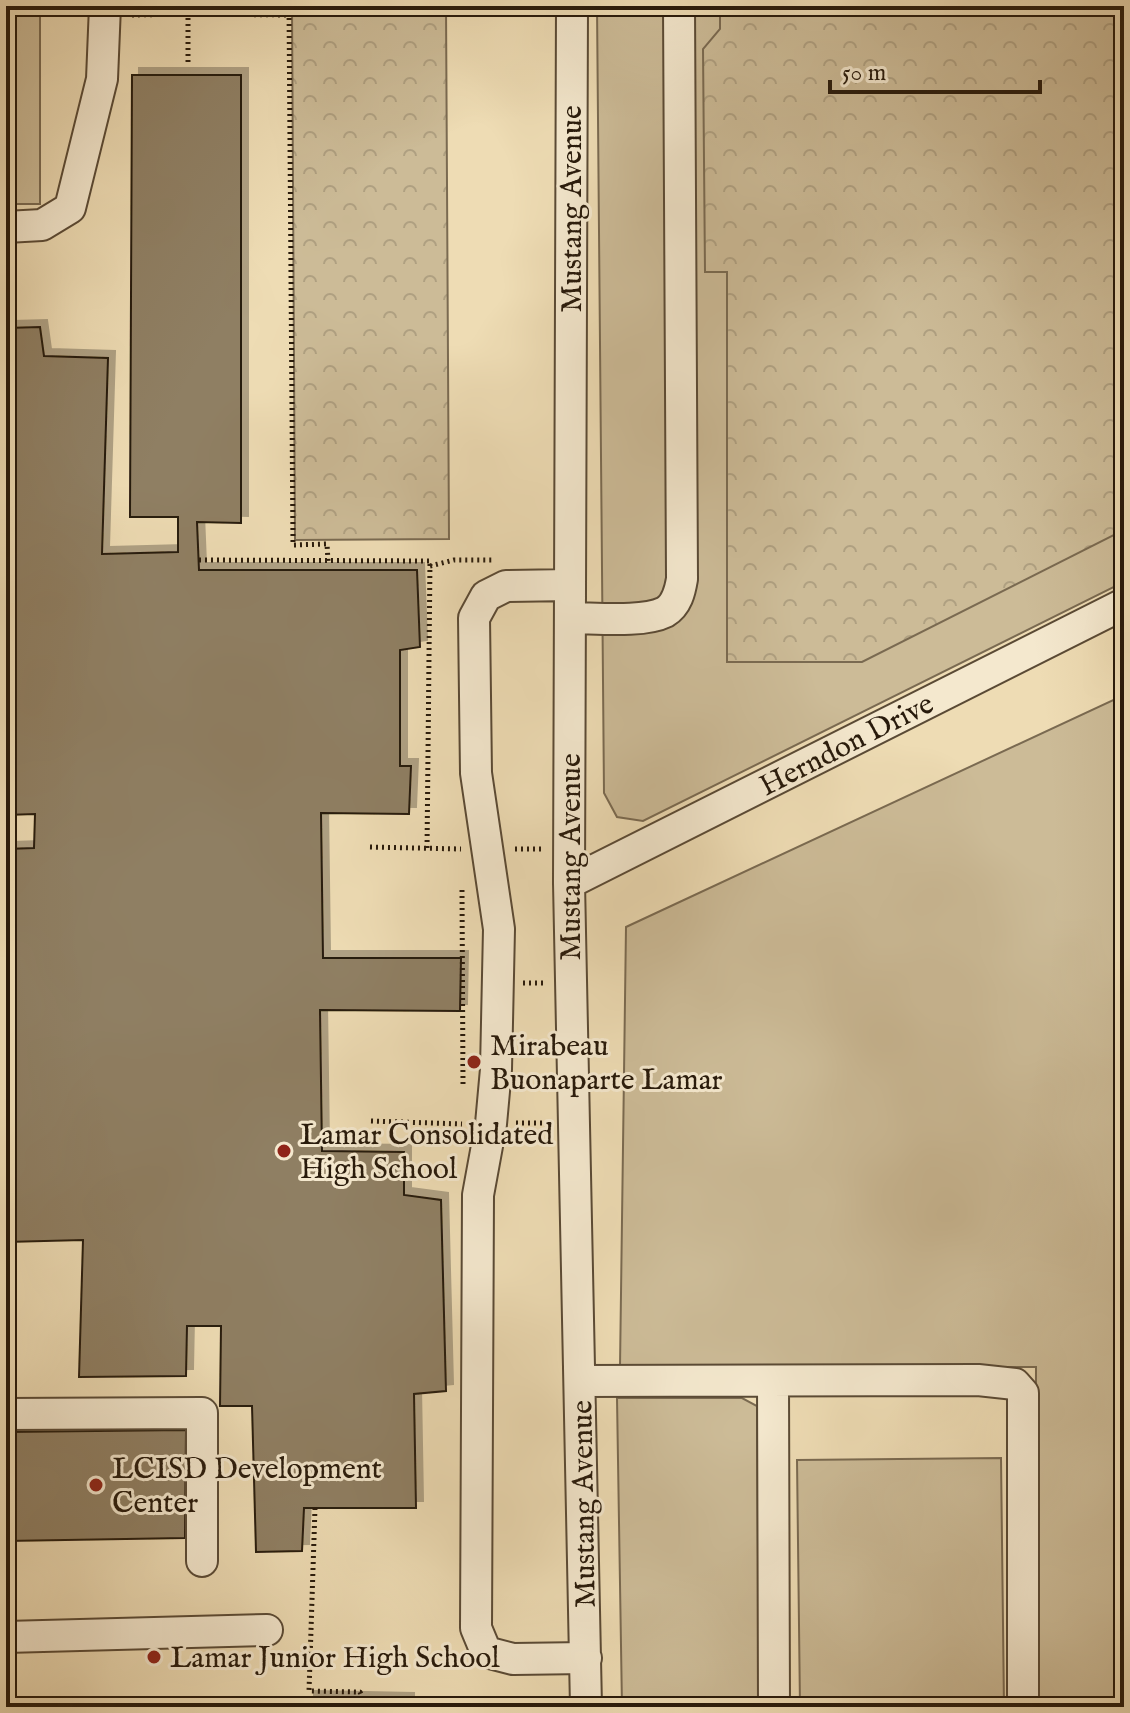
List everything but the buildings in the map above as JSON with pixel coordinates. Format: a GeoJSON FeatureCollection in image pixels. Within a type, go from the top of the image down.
{"type":"FeatureCollection","features":[{"type":"Feature","properties":{"kind":"street","name":"Mustang Avenue"},"geometry":{"type":"LineString","coordinates":[[572,6],[569,883],[586,1707]]}},
{"type":"Feature","properties":{"kind":"street"},"geometry":{"type":"LineString","coordinates":[[570,618],[641,617],[667,611],[679,596],[682,579],[679,6]]}},
{"type":"Feature","properties":{"kind":"street"},"geometry":{"type":"LineString","coordinates":[[6,227],[42,225],[70,208],[102,79],[106,11]]}},
{"type":"Feature","properties":{"kind":"street"},"geometry":{"type":"LineString","coordinates":[[570,585],[506,586],[486,596],[474,618],[476,773],[499,929],[496,1069],[491,1124],[478,1195],[476,1628],[486,1652],[513,1659],[586,1658]]}},
{"type":"Feature","properties":{"kind":"street","name":"Herndon Drive"},"geometry":{"type":"LineString","coordinates":[[569,883],[1124,604]]}},
{"type":"Feature","properties":{"kind":"street"},"geometry":{"type":"LineString","coordinates":[[580,1381],[978,1380],[1015,1384],[1023,1393],[1023,1707]]}},
{"type":"Feature","properties":{"kind":"street"},"geometry":{"type":"LineString","coordinates":[[773,1382],[774,1707]]}},
{"type":"Feature","properties":{"kind":"street"},"geometry":{"type":"LineString","coordinates":[[6,1414],[202,1413],[202,1561]]}},
{"type":"Feature","properties":{"kind":"street"},"geometry":{"type":"LineString","coordinates":[[6,1637],[267,1630]]}},
{"type":"Feature","properties":{"kind":"path"},"geometry":{"type":"LineString","coordinates":[[289,6],[293,545],[327,544],[328,561]]}},
{"type":"Feature","properties":{"kind":"path"},"geometry":{"type":"LineString","coordinates":[[106,11],[289,15]]}},
{"type":"Feature","properties":{"kind":"path"},"geometry":{"type":"LineString","coordinates":[[188,14],[188,62]]}},
{"type":"Feature","properties":{"kind":"path"},"geometry":{"type":"LineString","coordinates":[[199,560],[430,561],[427,850]]}},
{"type":"Feature","properties":{"kind":"path"},"geometry":{"type":"LineString","coordinates":[[315,1508],[309,1691],[360,1692],[363,1699]]}},
{"type":"Feature","properties":{"kind":"green space"},"geometry":{"type":"Polygon","coordinates":[[[6,6],[40,6],[40,204],[6,204],[6,6]]]}},
{"type":"Feature","properties":{"kind":"green space"},"geometry":{"type":"Polygon","coordinates":[[[292,6],[446,6],[449,539],[295,540],[292,6]]]}},
{"type":"Feature","properties":{"kind":"green space"},"geometry":{"type":"Polygon","coordinates":[[[597,6],[1124,6],[1124,582],[643,821],[617,817],[604,793],[597,6]]]}},
{"type":"Feature","properties":{"kind":"green space"},"geometry":{"type":"Polygon","coordinates":[[[720,6],[1124,6],[1124,530],[862,662],[727,662],[727,272],[705,272],[703,49],[720,29],[720,6]]]}},
{"type":"Feature","properties":{"kind":"green space"},"geometry":{"type":"Polygon","coordinates":[[[1124,695],[1124,1707],[1035,1707],[1036,1367],[620,1367],[626,927],[1124,695]]]}},
{"type":"Feature","properties":{"kind":"green space"},"geometry":{"type":"Polygon","coordinates":[[[617,1398],[742,1398],[757,1406],[759,1707],[622,1707],[617,1398]]]}},
{"type":"Feature","properties":{"kind":"green space"},"geometry":{"type":"Polygon","coordinates":[[[1001,1458],[1004,1707],[800,1707],[797,1460],[1001,1458]]]}},
{"type":"Feature","properties":{"kind":"place","name":"Mirabeau Buonaparte Lamar"},"geometry":{"type":"Point","coordinates":[474,1062]}},
{"type":"Feature","properties":{"kind":"place","name":"Lamar Consolidated High School"},"geometry":{"type":"Point","coordinates":[284,1151]}},
{"type":"Feature","properties":{"kind":"place","name":"LCISD Development Center"},"geometry":{"type":"Point","coordinates":[96,1485]}},
{"type":"Feature","properties":{"kind":"place","name":"Lamar Junior High School"},"geometry":{"type":"Point","coordinates":[154,1657]}}]}
